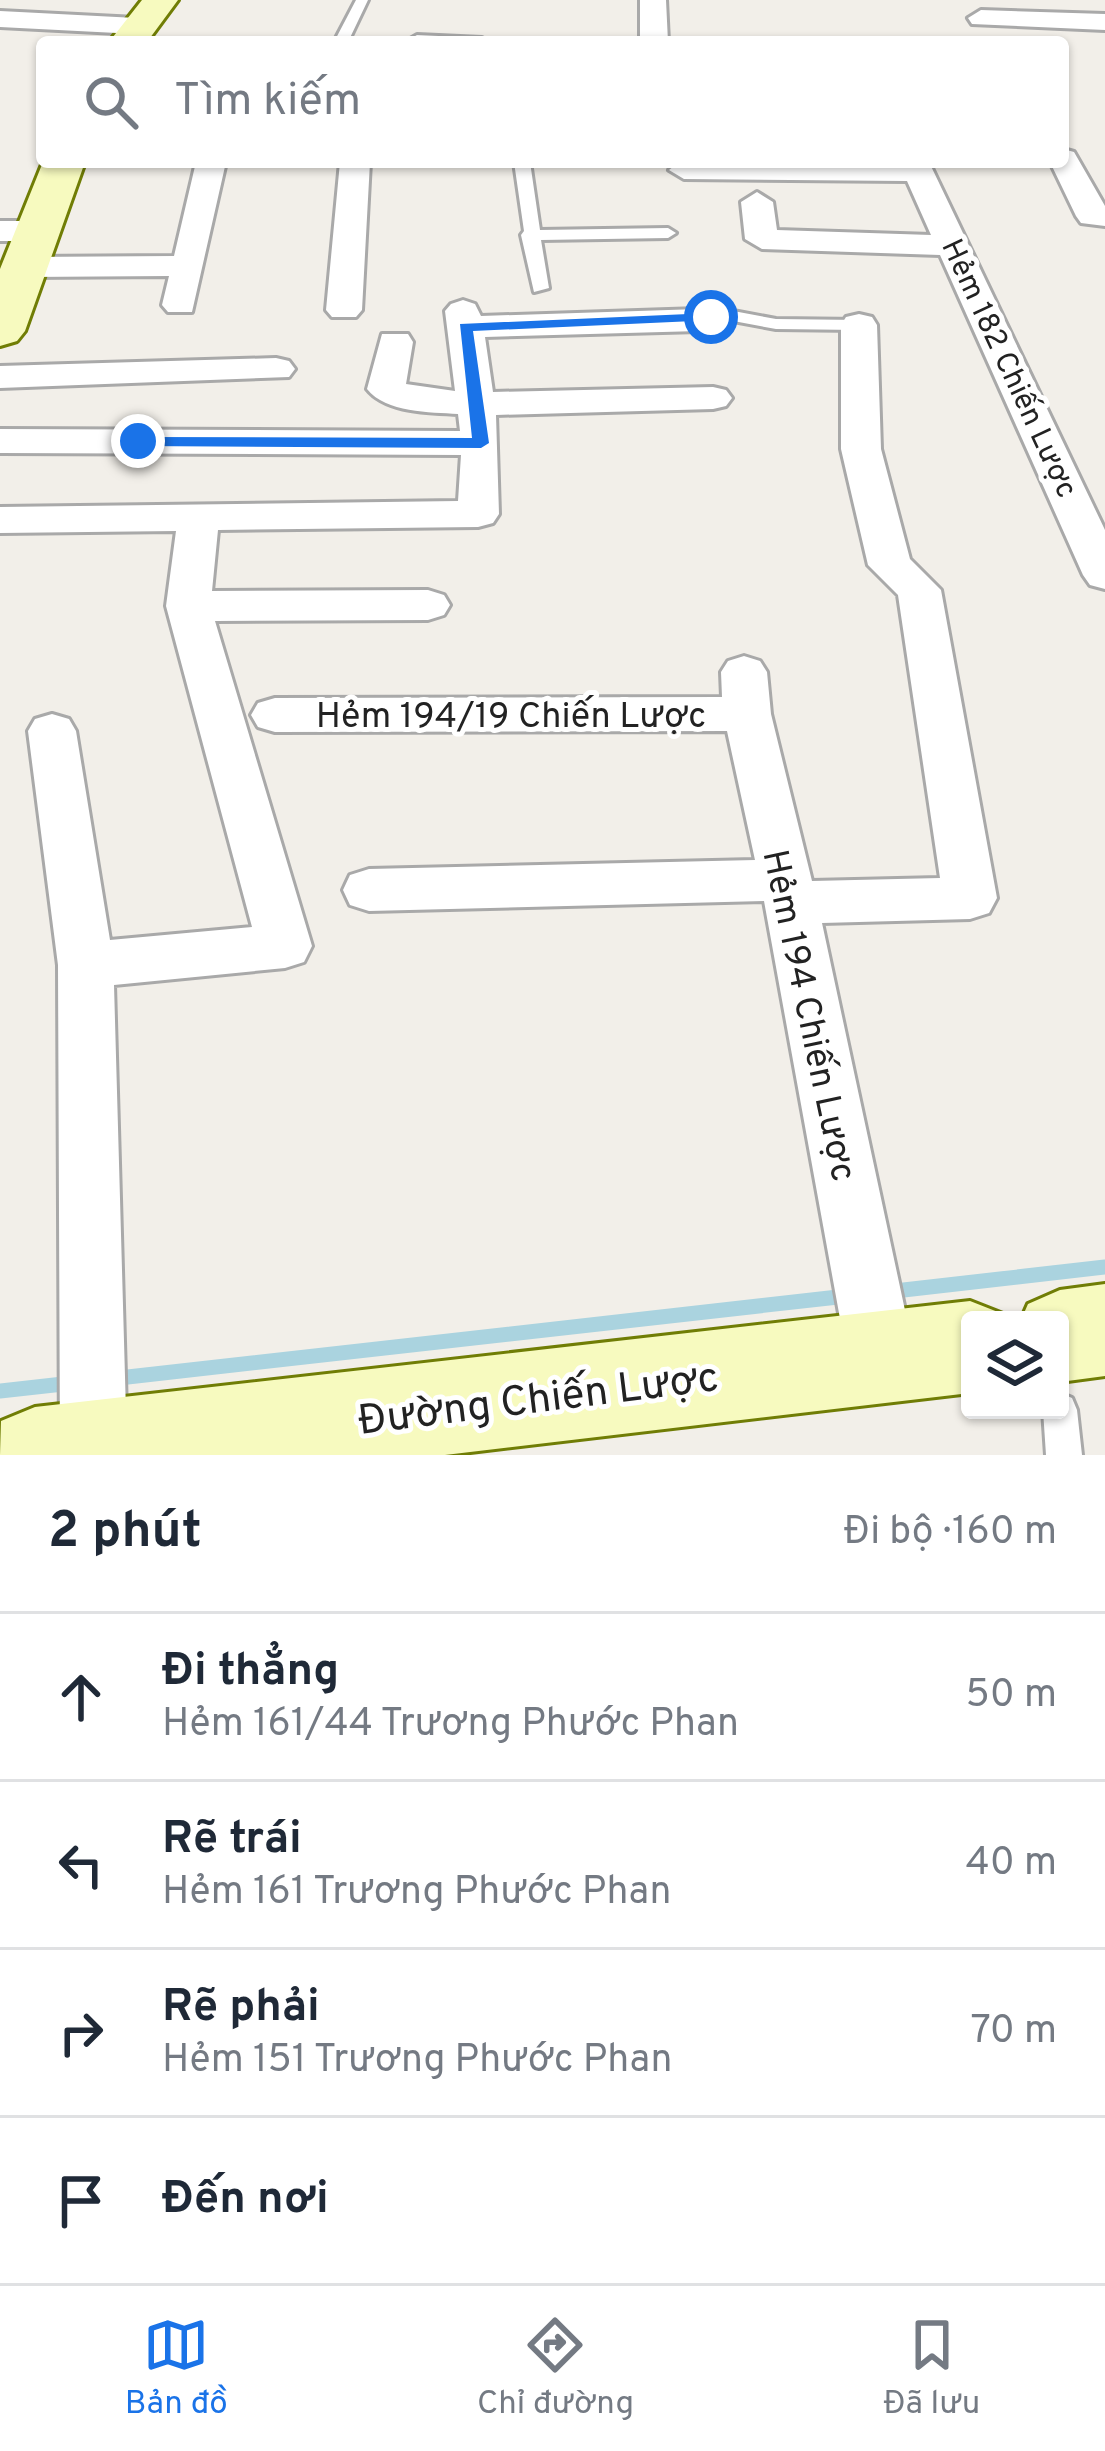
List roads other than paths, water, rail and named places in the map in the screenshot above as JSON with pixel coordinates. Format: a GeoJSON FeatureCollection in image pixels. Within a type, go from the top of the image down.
{"type":"FeatureCollection","features":[{"type":"Feature","properties":{"kind":"street"},"geometry":{"type":"LineString","coordinates":[[45,22],[65,0]]}},
{"type":"Feature","properties":{"kind":"street"},"geometry":{"type":"LineString","coordinates":[[653,0],[654,36]]}},
{"type":"Feature","properties":{"kind":"street"},"geometry":{"type":"LineString","coordinates":[[984,20],[1105,22]]}},
{"type":"Feature","properties":{"kind":"street"},"geometry":{"type":"LineString","coordinates":[[2,22],[142,23]]}},
{"type":"Feature","properties":{"kind":"street"},"geometry":{"type":"LineString","coordinates":[[0,331],[17,260],[61,168]]}},
{"type":"Feature","properties":{"kind":"street"},"geometry":{"type":"LineString","coordinates":[[180,305],[210,168]]}},
{"type":"Feature","properties":{"kind":"street"},"geometry":{"type":"LineString","coordinates":[[344,310],[355,168]]}},
{"type":"Feature","properties":{"kind":"street"},"geometry":{"type":"LineString","coordinates":[[684,170],[839,168]]}},
{"type":"Feature","properties":{"kind":"street","name":"Hẻm 182 Chiến Lược"},"geometry":{"type":"LineString","coordinates":[[916,168],[1105,575]]}},
{"type":"Feature","properties":{"kind":"street"},"geometry":{"type":"LineString","coordinates":[[1069,168],[1099,216]]}},
{"type":"Feature","properties":{"kind":"street"},"geometry":{"type":"LineString","coordinates":[[757,202],[762,238],[954,246]]}},
{"type":"Feature","properties":{"kind":"street"},"geometry":{"type":"LineString","coordinates":[[17,260],[188,266]]}},
{"type":"Feature","properties":{"kind":"street"},"geometry":{"type":"LineString","coordinates":[[0,520],[478,514],[481,443],[464,319],[699,320]]}},
{"type":"Feature","properties":{"kind":"street"},"geometry":{"type":"LineString","coordinates":[[369,890],[970,898],[919,590],[890,565],[861,449],[859,325]]}},
{"type":"Feature","properties":{"kind":"street"},"geometry":{"type":"LineString","coordinates":[[395,342],[386,389],[397,398],[475,402],[713,398]]}},
{"type":"Feature","properties":{"kind":"street"},"geometry":{"type":"LineString","coordinates":[[0,377],[276,369]]}},
{"type":"Feature","properties":{"kind":"street"},"geometry":{"type":"LineString","coordinates":[[0,441],[481,443]]}},
{"type":"Feature","properties":{"kind":"street"},"geometry":{"type":"LineString","coordinates":[[86,965],[285,946],[188,606],[199,518]]}},
{"type":"Feature","properties":{"kind":"street"},"geometry":{"type":"LineString","coordinates":[[188,606],[428,605]]}},
{"type":"Feature","properties":{"kind":"street","name":"Hẻm 194 Chiến Lược"},"geometry":{"type":"LineString","coordinates":[[745,693],[873,1319]]}},
{"type":"Feature","properties":{"kind":"street","name":"Hẻm 194/19 Chiến Lược"},"geometry":{"type":"LineString","coordinates":[[274,715],[745,693]]}},
{"type":"Feature","properties":{"kind":"street"},"geometry":{"type":"LineString","coordinates":[[52,731],[86,965],[90,1354],[73,1445]]}},
{"type":"Feature","properties":{"kind":"street","name":"Đường Chiến Lược"},"geometry":{"type":"LineString","coordinates":[[73,1445],[873,1319],[961,1344]]}},
{"type":"Feature","properties":{"kind":"street"},"geometry":{"type":"LineString","coordinates":[[1069,1335],[1105,1330]]}},
{"type":"Feature","properties":{"kind":"lane"},"geometry":{"type":"LineString","coordinates":[[344,36],[362,0]]}},
{"type":"Feature","properties":{"kind":"lane"},"geometry":{"type":"LineString","coordinates":[[523,168],[540,289]]}},
{"type":"Feature","properties":{"kind":"lane"},"geometry":{"type":"LineString","coordinates":[[529,235],[668,233]]}},
{"type":"Feature","properties":{"kind":"lane"},"geometry":{"type":"LineString","coordinates":[[699,320],[728,315],[776,324],[859,325]]}},
{"type":"Feature","properties":{"kind":"lane"},"geometry":{"type":"LineString","coordinates":[[1061,1419],[1064,1455]]}},
{"type":"Feature","properties":{"kind":"waterway"},"geometry":{"type":"LineString","coordinates":[[886,1292],[1105,1267]]}},
{"type":"Feature","properties":{"kind":"waterway"},"geometry":{"type":"LineString","coordinates":[[110,1379],[847,1296]]}},
{"type":"Feature","properties":{"kind":"waterway"},"geometry":{"type":"LineString","coordinates":[[0,1391],[72,1383]]}}]}
